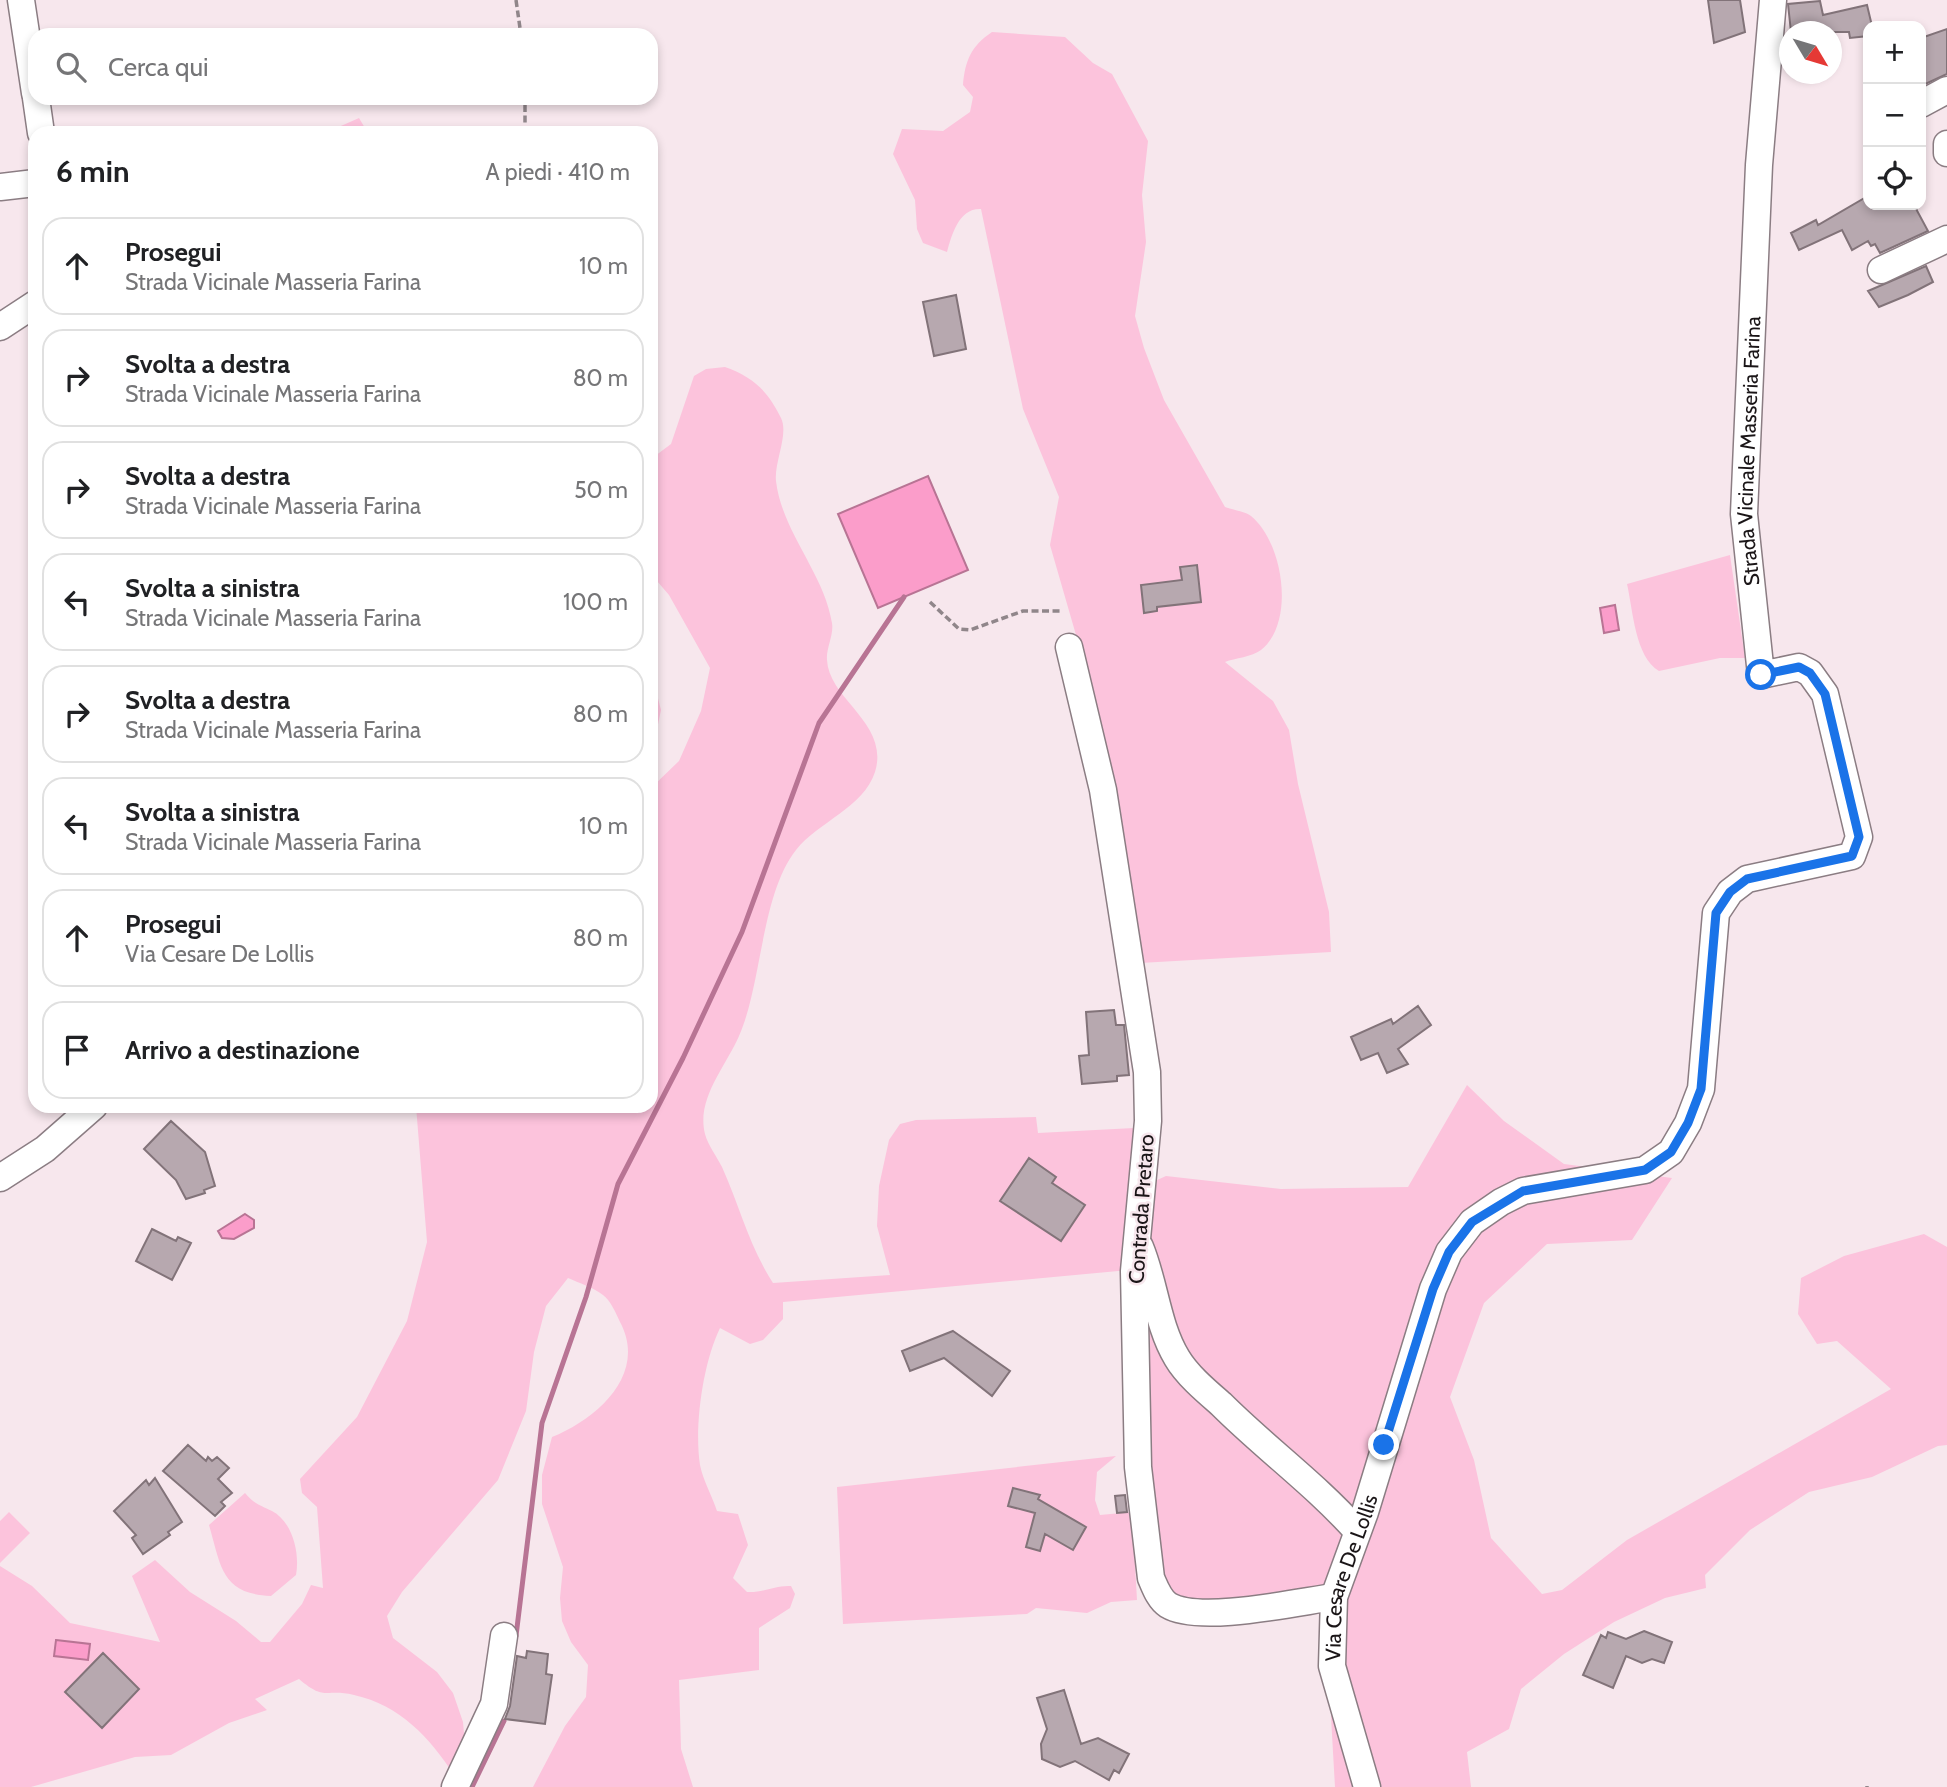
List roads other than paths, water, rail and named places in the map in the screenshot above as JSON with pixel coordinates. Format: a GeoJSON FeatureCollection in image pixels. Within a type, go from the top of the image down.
{"type":"FeatureCollection","features":[{"type":"Feature","properties":{"kind":"street"},"geometry":{"type":"LineString","coordinates":[[22,0],[28,44]]}},
{"type":"Feature","properties":{"kind":"street","name":"Strada Vicinale Masseria Farina"},"geometry":{"type":"LineString","coordinates":[[1449,1252],[1472,1222],[1523,1191],[1645,1170],[1671,1152],[1688,1123],[1701,1089],[1716,913],[1730,892],[1747,879],[1852,856],[1859,837],[1825,694],[1810,673],[1799,667],[1761,675],[1744,514],[1759,165],[1773,0]]}},
{"type":"Feature","properties":{"kind":"street"},"geometry":{"type":"LineString","coordinates":[[1926,101],[1947,90]]}},
{"type":"Feature","properties":{"kind":"street"},"geometry":{"type":"LineString","coordinates":[[36,105],[40,126]]}},
{"type":"Feature","properties":{"kind":"street"},"geometry":{"type":"LineString","coordinates":[[1947,144],[1947,153]]}},
{"type":"Feature","properties":{"kind":"street"},"geometry":{"type":"LineString","coordinates":[[0,187],[28,184]]}},
{"type":"Feature","properties":{"kind":"street"},"geometry":{"type":"LineString","coordinates":[[1881,270],[1947,239]]}},
{"type":"Feature","properties":{"kind":"street"},"geometry":{"type":"LineString","coordinates":[[0,327],[28,309]]}},
{"type":"Feature","properties":{"kind":"street","name":"Contrada Pretaro"},"geometry":{"type":"LineString","coordinates":[[1069,647],[1102,790],[1147,1072],[1147,1121],[1134,1271],[1138,1467],[1151,1577],[1156,1592],[1167,1604],[1201,1613],[1334,1597]]}},
{"type":"Feature","properties":{"kind":"street"},"geometry":{"type":"LineString","coordinates":[[0,1178],[45,1149],[86,1113]]}},
{"type":"Feature","properties":{"kind":"street"},"geometry":{"type":"LineString","coordinates":[[1137,1239],[1157,1292],[1164,1331],[1178,1360],[1254,1437],[1310,1482],[1357,1531]]}},
{"type":"Feature","properties":{"kind":"street","name":"Via Cesare De Lollis"},"geometry":{"type":"LineString","coordinates":[[1367,1787],[1332,1666],[1334,1597],[1433,1289],[1449,1252]]}},
{"type":"Feature","properties":{"kind":"street"},"geometry":{"type":"LineString","coordinates":[[455,1787],[494,1704],[504,1636]]}},
{"type":"Feature","properties":{"kind":"waterway"},"geometry":{"type":"LineString","coordinates":[[658,1106],[742,932],[819,723],[904,597]]}},
{"type":"Feature","properties":{"kind":"waterway"},"geometry":{"type":"LineString","coordinates":[[516,1636],[542,1423],[586,1297],[618,1184],[655,1113]]}},
{"type":"Feature","properties":{"kind":"waterway"},"geometry":{"type":"LineString","coordinates":[[472,1787],[504,1721]]}}]}
